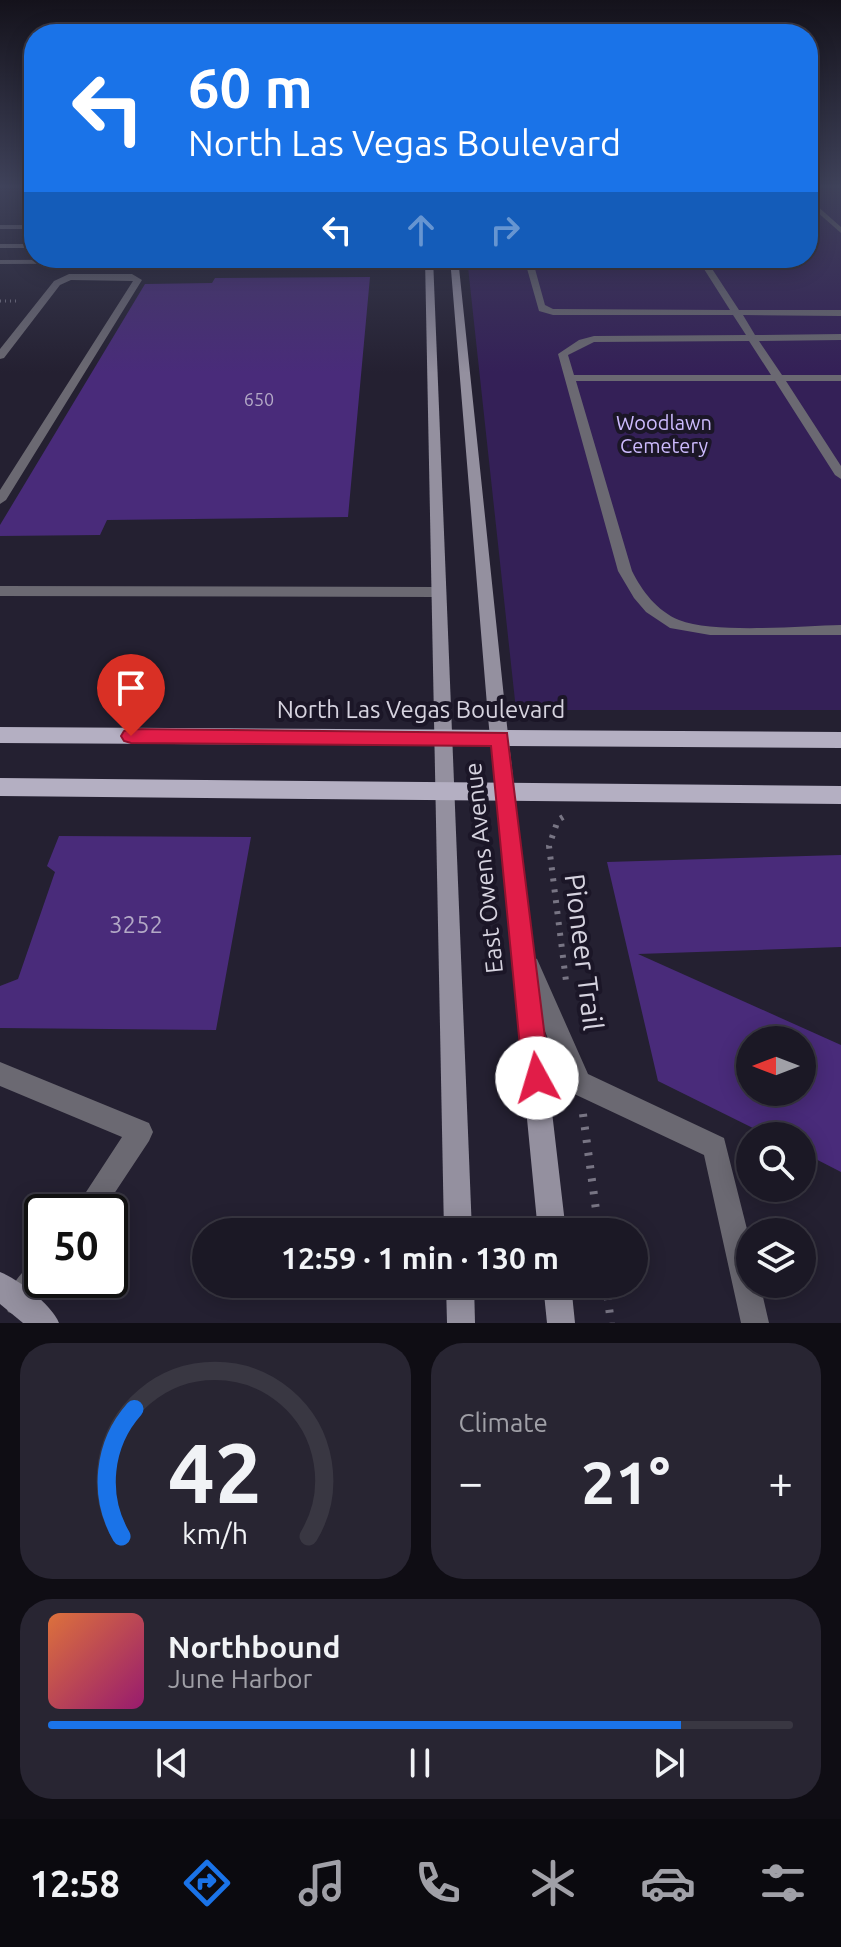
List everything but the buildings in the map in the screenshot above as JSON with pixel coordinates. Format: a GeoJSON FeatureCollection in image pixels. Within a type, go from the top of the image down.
{"type":"FeatureCollection","features":[{"type":"Feature","properties":{"kind":"main road","name":"East Owens Avenue"},"geometry":{"type":"LineString","coordinates":[[429,268],[458,1218]]}},
{"type":"Feature","properties":{"kind":"main road","name":"East Owens Avenue"},"geometry":{"type":"LineString","coordinates":[[455,268],[551,1218]]}},
{"type":"Feature","properties":{"kind":"main road","name":"North Las Vegas Boulevard"},"geometry":{"type":"LineString","coordinates":[[0,735],[841,740]]}},
{"type":"Feature","properties":{"kind":"main road"},"geometry":{"type":"LineString","coordinates":[[1,791],[841,795]]}},
{"type":"Feature","properties":{"kind":"main road"},"geometry":{"type":"LineString","coordinates":[[9,1294],[45,1323]]}},
{"type":"Feature","properties":{"kind":"main road"},"geometry":{"type":"LineString","coordinates":[[460,1298],[461,1323]]}},
{"type":"Feature","properties":{"kind":"main road"},"geometry":{"type":"LineString","coordinates":[[558,1298],[561,1323]]}},
{"type":"Feature","properties":{"kind":"street"},"geometry":{"type":"LineString","coordinates":[[0,262],[24,262]]}},
{"type":"Feature","properties":{"kind":"street"},"geometry":{"type":"LineString","coordinates":[[531,268],[542,309],[553,312],[841,313]]}},
{"type":"Feature","properties":{"kind":"street"},"geometry":{"type":"LineString","coordinates":[[708,268],[841,475]]}},
{"type":"Feature","properties":{"kind":"street"},"geometry":{"type":"LineString","coordinates":[[0,356],[57,283],[69,277],[132,277],[138,280],[0,500]]}},
{"type":"Feature","properties":{"kind":"street"},"geometry":{"type":"LineString","coordinates":[[841,337],[594,339],[582,342],[563,354],[625,571],[634,589],[651,607],[673,623],[697,630],[841,630]]}},
{"type":"Feature","properties":{"kind":"street"},"geometry":{"type":"LineString","coordinates":[[569,378],[841,378]]}},
{"type":"Feature","properties":{"kind":"street"},"geometry":{"type":"LineString","coordinates":[[0,591],[437,592]]}},
{"type":"Feature","properties":{"kind":"street"},"geometry":{"type":"LineString","coordinates":[[524,955],[579,1083],[715,1147],[755,1323]]}},
{"type":"Feature","properties":{"kind":"street"},"geometry":{"type":"LineString","coordinates":[[0,1074],[140,1132],[98,1194]]}},
{"type":"Feature","properties":{"kind":"path"},"geometry":{"type":"LineString","coordinates":[[0,301],[24,301]]}},
{"type":"Feature","properties":{"kind":"path","name":"Pioneer Trail"},"geometry":{"type":"LineString","coordinates":[[567,988],[549,846],[558,820],[570,814]]}},
{"type":"Feature","properties":{"kind":"path"},"geometry":{"type":"LineString","coordinates":[[579,1083],[597,1218]]}},
{"type":"Feature","properties":{"kind":"path"},"geometry":{"type":"LineString","coordinates":[[608,1298],[611,1323]]}},
{"type":"Feature","properties":{"kind":"green space","name":"Woodlawn Cemetery"},"geometry":{"type":"Polygon","coordinates":[[[818,250],[841,250],[841,710],[516,710],[468,268],[818,268],[818,250]]]}},
{"type":"Feature","properties":{"kind":"route"},"geometry":{"type":"LineString","coordinates":[[131,736],[500,739],[537,1078]]}}]}
